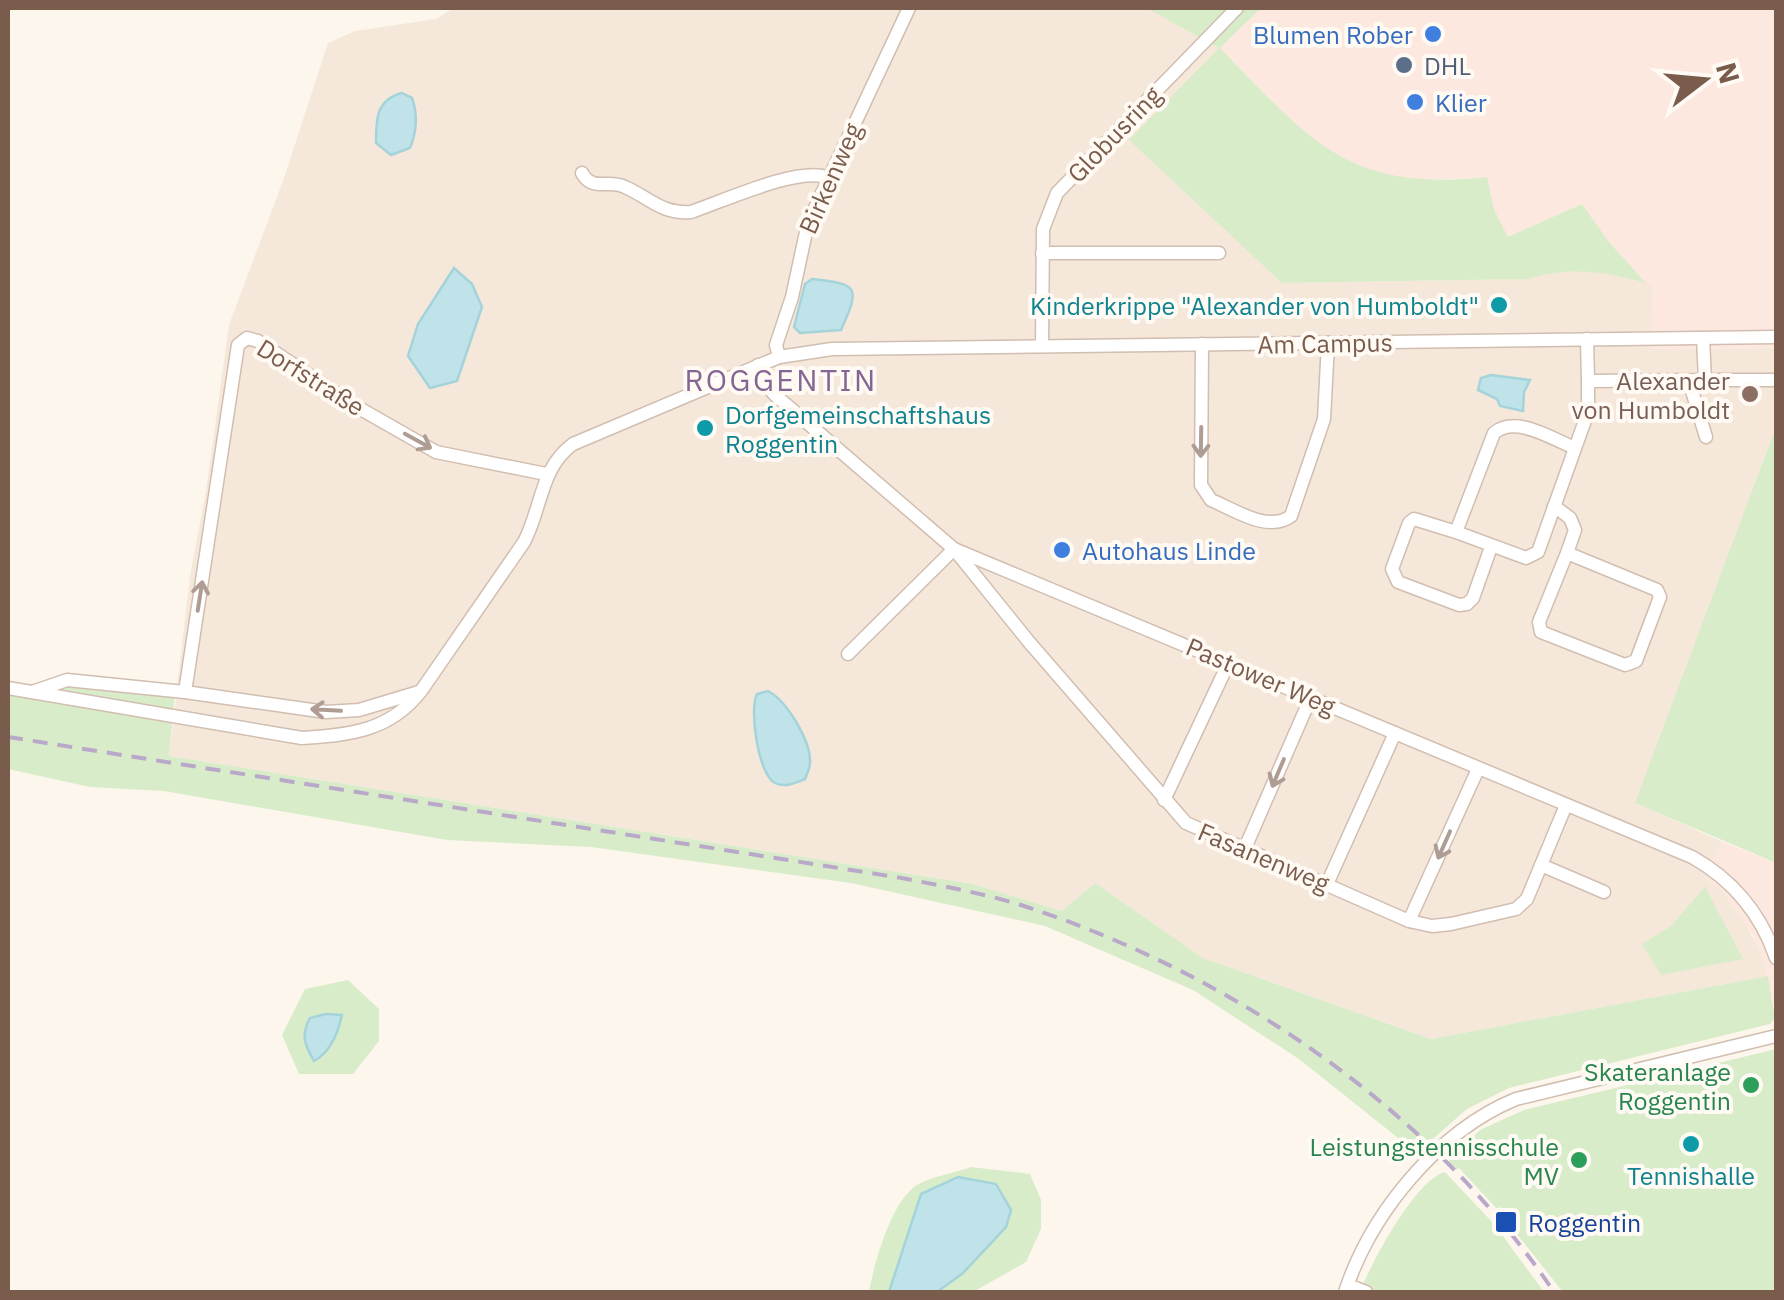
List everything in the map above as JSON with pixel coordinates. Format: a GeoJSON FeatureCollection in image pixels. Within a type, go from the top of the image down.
{"type":"FeatureCollection","features":[{"type":"Feature","properties":{"kind":"street","name":"Birkenweg"},"geometry":{"type":"LineString","coordinates":[[780,357],[776,345],[792,297],[800,250],[828,178],[909,8]]}},
{"type":"Feature","properties":{"kind":"street","name":"Globusring"},"geometry":{"type":"LineString","coordinates":[[1042,346],[1043,229],[1057,194],[1237,8]]}},
{"type":"Feature","properties":{"kind":"street"},"geometry":{"type":"LineString","coordinates":[[582,173],[587,182],[618,184],[673,213],[691,212],[800,176],[820,174],[828,178]]}},
{"type":"Feature","properties":{"kind":"street"},"geometry":{"type":"LineString","coordinates":[[1131,253],[1143,240]]}},
{"type":"Feature","properties":{"kind":"street"},"geometry":{"type":"LineString","coordinates":[[1042,253],[1219,253]]}},
{"type":"Feature","properties":{"kind":"street","name":"Am Campus"},"geometry":{"type":"LineString","coordinates":[[1042,346],[1776,337]]}},
{"type":"Feature","properties":{"kind":"street"},"geometry":{"type":"LineString","coordinates":[[1703,338],[1705,380]]}},
{"type":"Feature","properties":{"kind":"street"},"geometry":{"type":"LineString","coordinates":[[1491,547],[1467,604],[1444,599],[1393,577],[1392,570],[1414,518],[1526,558],[1538,552],[1588,412],[1586,339]]}},
{"type":"Feature","properties":{"kind":"street","name":"Dorfstraße"},"geometry":{"type":"LineString","coordinates":[[185,692],[238,345],[242,341],[258,341],[352,404],[436,452],[546,474]]}},
{"type":"Feature","properties":{"kind":"street"},"geometry":{"type":"LineString","coordinates":[[1202,344],[1204,494],[1267,523],[1281,523],[1291,516],[1324,419],[1328,343]]}},
{"type":"Feature","properties":{"kind":"street"},"geometry":{"type":"LineString","coordinates":[[8,688],[302,738],[338,735],[385,722],[406,711],[524,542],[534,523],[552,462],[573,444],[780,357],[832,349],[1042,346]]}},
{"type":"Feature","properties":{"kind":"street","name":"Pastower Weg"},"geometry":{"type":"LineString","coordinates":[[758,365],[775,395],[954,549],[1710,867],[1750,905],[1776,958]]}},
{"type":"Feature","properties":{"kind":"street"},"geometry":{"type":"LineString","coordinates":[[1588,381],[1773,380]]}},
{"type":"Feature","properties":{"kind":"street"},"geometry":{"type":"LineString","coordinates":[[1688,381],[1706,437]]}},
{"type":"Feature","properties":{"kind":"street"},"geometry":{"type":"LineString","coordinates":[[1456,532],[1494,433],[1515,424],[1574,448]]}},
{"type":"Feature","properties":{"kind":"street"},"geometry":{"type":"LineString","coordinates":[[1554,506],[1570,518],[1575,530],[1539,622],[1541,632],[1625,665],[1636,662],[1660,596],[1657,590],[1567,553]]}},
{"type":"Feature","properties":{"kind":"street"},"geometry":{"type":"LineString","coordinates":[[848,654],[954,549]]}},
{"type":"Feature","properties":{"kind":"street","name":"Fasanenweg"},"geometry":{"type":"LineString","coordinates":[[954,549],[1186,824],[1410,920],[1432,926],[1516,909],[1527,899],[1566,805]]}},
{"type":"Feature","properties":{"kind":"street"},"geometry":{"type":"LineString","coordinates":[[1164,800],[1228,662]]}},
{"type":"Feature","properties":{"kind":"street"},"geometry":{"type":"LineString","coordinates":[[34,692],[67,680],[326,712],[359,710],[421,691]]}},
{"type":"Feature","properties":{"kind":"street"},"geometry":{"type":"LineString","coordinates":[[1245,848],[1311,697]]}},
{"type":"Feature","properties":{"kind":"street"},"geometry":{"type":"LineString","coordinates":[[1327,884],[1395,733]]}},
{"type":"Feature","properties":{"kind":"street"},"geometry":{"type":"LineString","coordinates":[[1410,920],[1478,769]]}},
{"type":"Feature","properties":{"kind":"street"},"geometry":{"type":"LineString","coordinates":[[1541,865],[1604,892]]}},
{"type":"Feature","properties":{"kind":"street"},"geometry":{"type":"LineString","coordinates":[[1366,1292],[1347,1289],[1380,1222],[1436,1154],[1474,1120],[1516,1099],[1776,1036]]}},
{"type":"Feature","properties":{"kind":"shaded area"},"geometry":{"type":"Polygon","coordinates":[[[454,8],[1146,8],[1220,48],[1282,283],[1529,279],[1558,269],[1609,273],[1652,284],[1652,349],[1776,348],[1776,427],[1636,803],[1723,842],[1704,877],[1738,909],[1761,953],[1768,976],[1431,1039],[1203,958],[1095,883],[1062,911],[973,884],[169,756],[190,576],[229,325],[283,181],[328,43],[355,31],[436,19],[454,8]]]}},
{"type":"Feature","properties":{"kind":"shaded area"},"geometry":{"type":"Polygon","coordinates":[[[1261,8],[1776,8],[1776,348],[1651,349],[1652,284],[1646,283],[1609,242],[1582,204],[1508,237],[1494,209],[1487,178],[1410,180],[1371,172],[1334,154],[1300,130],[1220,48],[1261,8]]]}},
{"type":"Feature","properties":{"kind":"shaded area"},"geometry":{"type":"Polygon","coordinates":[[[1723,842],[1776,863],[1776,1014],[1761,953],[1751,932],[1722,891],[1704,877],[1723,842]]]}},
{"type":"Feature","properties":{"kind":"green space"},"geometry":{"type":"Polygon","coordinates":[[[1146,8],[1261,8],[1220,48],[1308,134],[1365,167],[1399,176],[1439,180],[1487,177],[1494,209],[1508,237],[1582,204],[1646,283],[1602,273],[1573,272],[1529,279],[1282,283],[1129,140],[1219,48],[1146,8]]]}},
{"type":"Feature","properties":{"kind":"green space"},"geometry":{"type":"Polygon","coordinates":[[[1776,427],[1776,863],[1635,803],[1776,427]]]}},
{"type":"Feature","properties":{"kind":"green space"},"geometry":{"type":"Polygon","coordinates":[[[53,685],[175,693],[169,756],[973,884],[1062,911],[1095,883],[1203,958],[1431,1039],[1768,976],[1775,1018],[1770,1024],[1509,1088],[1467,1109],[1417,1153],[1299,1059],[1193,990],[1045,926],[851,883],[591,847],[447,840],[164,791],[90,787],[8,769],[8,694],[53,685]]]}},
{"type":"Feature","properties":{"kind":"green space"},"geometry":{"type":"Polygon","coordinates":[[[1705,887],[1743,959],[1661,975],[1642,944],[1671,926],[1705,887]]]}},
{"type":"Feature","properties":{"kind":"green space"},"geometry":{"type":"Polygon","coordinates":[[[348,980],[379,1009],[379,1041],[353,1074],[299,1074],[282,1035],[305,989],[348,980]]]}},
{"type":"Feature","properties":{"kind":"green space"},"geometry":{"type":"Polygon","coordinates":[[[1776,1049],[1776,1292],[1563,1292],[1516,1233],[1520,1229],[1501,1207],[1497,1209],[1459,1168],[1456,1170],[1448,1162],[1480,1130],[1524,1110],[1776,1049]]]}},
{"type":"Feature","properties":{"kind":"green space"},"geometry":{"type":"Polygon","coordinates":[[[971,1167],[1030,1174],[1041,1200],[1041,1229],[1026,1262],[973,1292],[869,1292],[885,1234],[908,1193],[923,1182],[971,1167]]]}},
{"type":"Feature","properties":{"kind":"green space"},"geometry":{"type":"Polygon","coordinates":[[[1445,1172],[1494,1224],[1544,1292],[1360,1292],[1408,1206],[1433,1178],[1445,1172]]]}},
{"type":"Feature","properties":{"kind":"water"},"geometry":{"type":"Polygon","coordinates":[[[402,93],[412,98],[415,129],[410,148],[391,155],[376,143],[377,118],[387,100],[402,93]]]}},
{"type":"Feature","properties":{"kind":"water"},"geometry":{"type":"Polygon","coordinates":[[[454,268],[472,284],[482,307],[457,381],[430,388],[408,356],[418,324],[454,268]]]}},
{"type":"Feature","properties":{"kind":"water"},"geometry":{"type":"Polygon","coordinates":[[[812,279],[839,283],[851,290],[851,304],[841,330],[800,333],[794,327],[805,284],[812,279]]]}},
{"type":"Feature","properties":{"kind":"water"},"geometry":{"type":"Polygon","coordinates":[[[1491,375],[1530,380],[1524,392],[1523,411],[1500,406],[1497,399],[1478,390],[1481,378],[1491,375]]]}},
{"type":"Feature","properties":{"kind":"water"},"geometry":{"type":"Polygon","coordinates":[[[768,691],[790,712],[809,754],[805,779],[790,784],[775,783],[760,755],[755,702],[757,694],[768,691]]]}},
{"type":"Feature","properties":{"kind":"water"},"geometry":{"type":"Polygon","coordinates":[[[342,1015],[333,1041],[314,1061],[305,1030],[310,1018],[342,1015]]]}},
{"type":"Feature","properties":{"kind":"water"},"geometry":{"type":"Polygon","coordinates":[[[958,1177],[996,1184],[1011,1210],[1006,1227],[963,1273],[937,1292],[889,1292],[921,1194],[958,1177]]]}},
{"type":"Feature","properties":{"kind":"railway"},"geometry":{"type":"LineString","coordinates":[[8,737],[902,878],[1021,905],[1175,968],[1320,1055],[1448,1163],[1504,1225],[1554,1292]]}},
{"type":"Feature","properties":{"kind":"place","name":"Blumen Rober"},"geometry":{"type":"Point","coordinates":[1433,34]}},
{"type":"Feature","properties":{"kind":"place","name":"DHL"},"geometry":{"type":"Point","coordinates":[1404,65]}},
{"type":"Feature","properties":{"kind":"place","name":"Klier"},"geometry":{"type":"Point","coordinates":[1415,102]}},
{"type":"Feature","properties":{"kind":"place","name":"Kinderkrippe \"Alexander von Humboldt\""},"geometry":{"type":"Point","coordinates":[1499,305]}},
{"type":"Feature","properties":{"kind":"place","name":"Alexander von Humboldt"},"geometry":{"type":"Point","coordinates":[1750,394]}},
{"type":"Feature","properties":{"kind":"place","name":"Dorfgemeinschaftshaus Roggentin"},"geometry":{"type":"Point","coordinates":[705,428]}},
{"type":"Feature","properties":{"kind":"place","name":"Autohaus Linde"},"geometry":{"type":"Point","coordinates":[1062,550]}},
{"type":"Feature","properties":{"kind":"place","name":"Skateranlage Roggentin"},"geometry":{"type":"Point","coordinates":[1751,1085]}},
{"type":"Feature","properties":{"kind":"place","name":"Tennishalle"},"geometry":{"type":"Point","coordinates":[1691,1144]}},
{"type":"Feature","properties":{"kind":"place","name":"Leistungstennisschule MV"},"geometry":{"type":"Point","coordinates":[1579,1160]}},
{"type":"Feature","properties":{"kind":"place","name":"Roggentin"},"geometry":{"type":"Point","coordinates":[1506,1222]}},
{"type":"Feature","properties":{"kind":"district","name":"ROGGENTIN"},"geometry":{"type":"Point","coordinates":[781,379]}}]}
